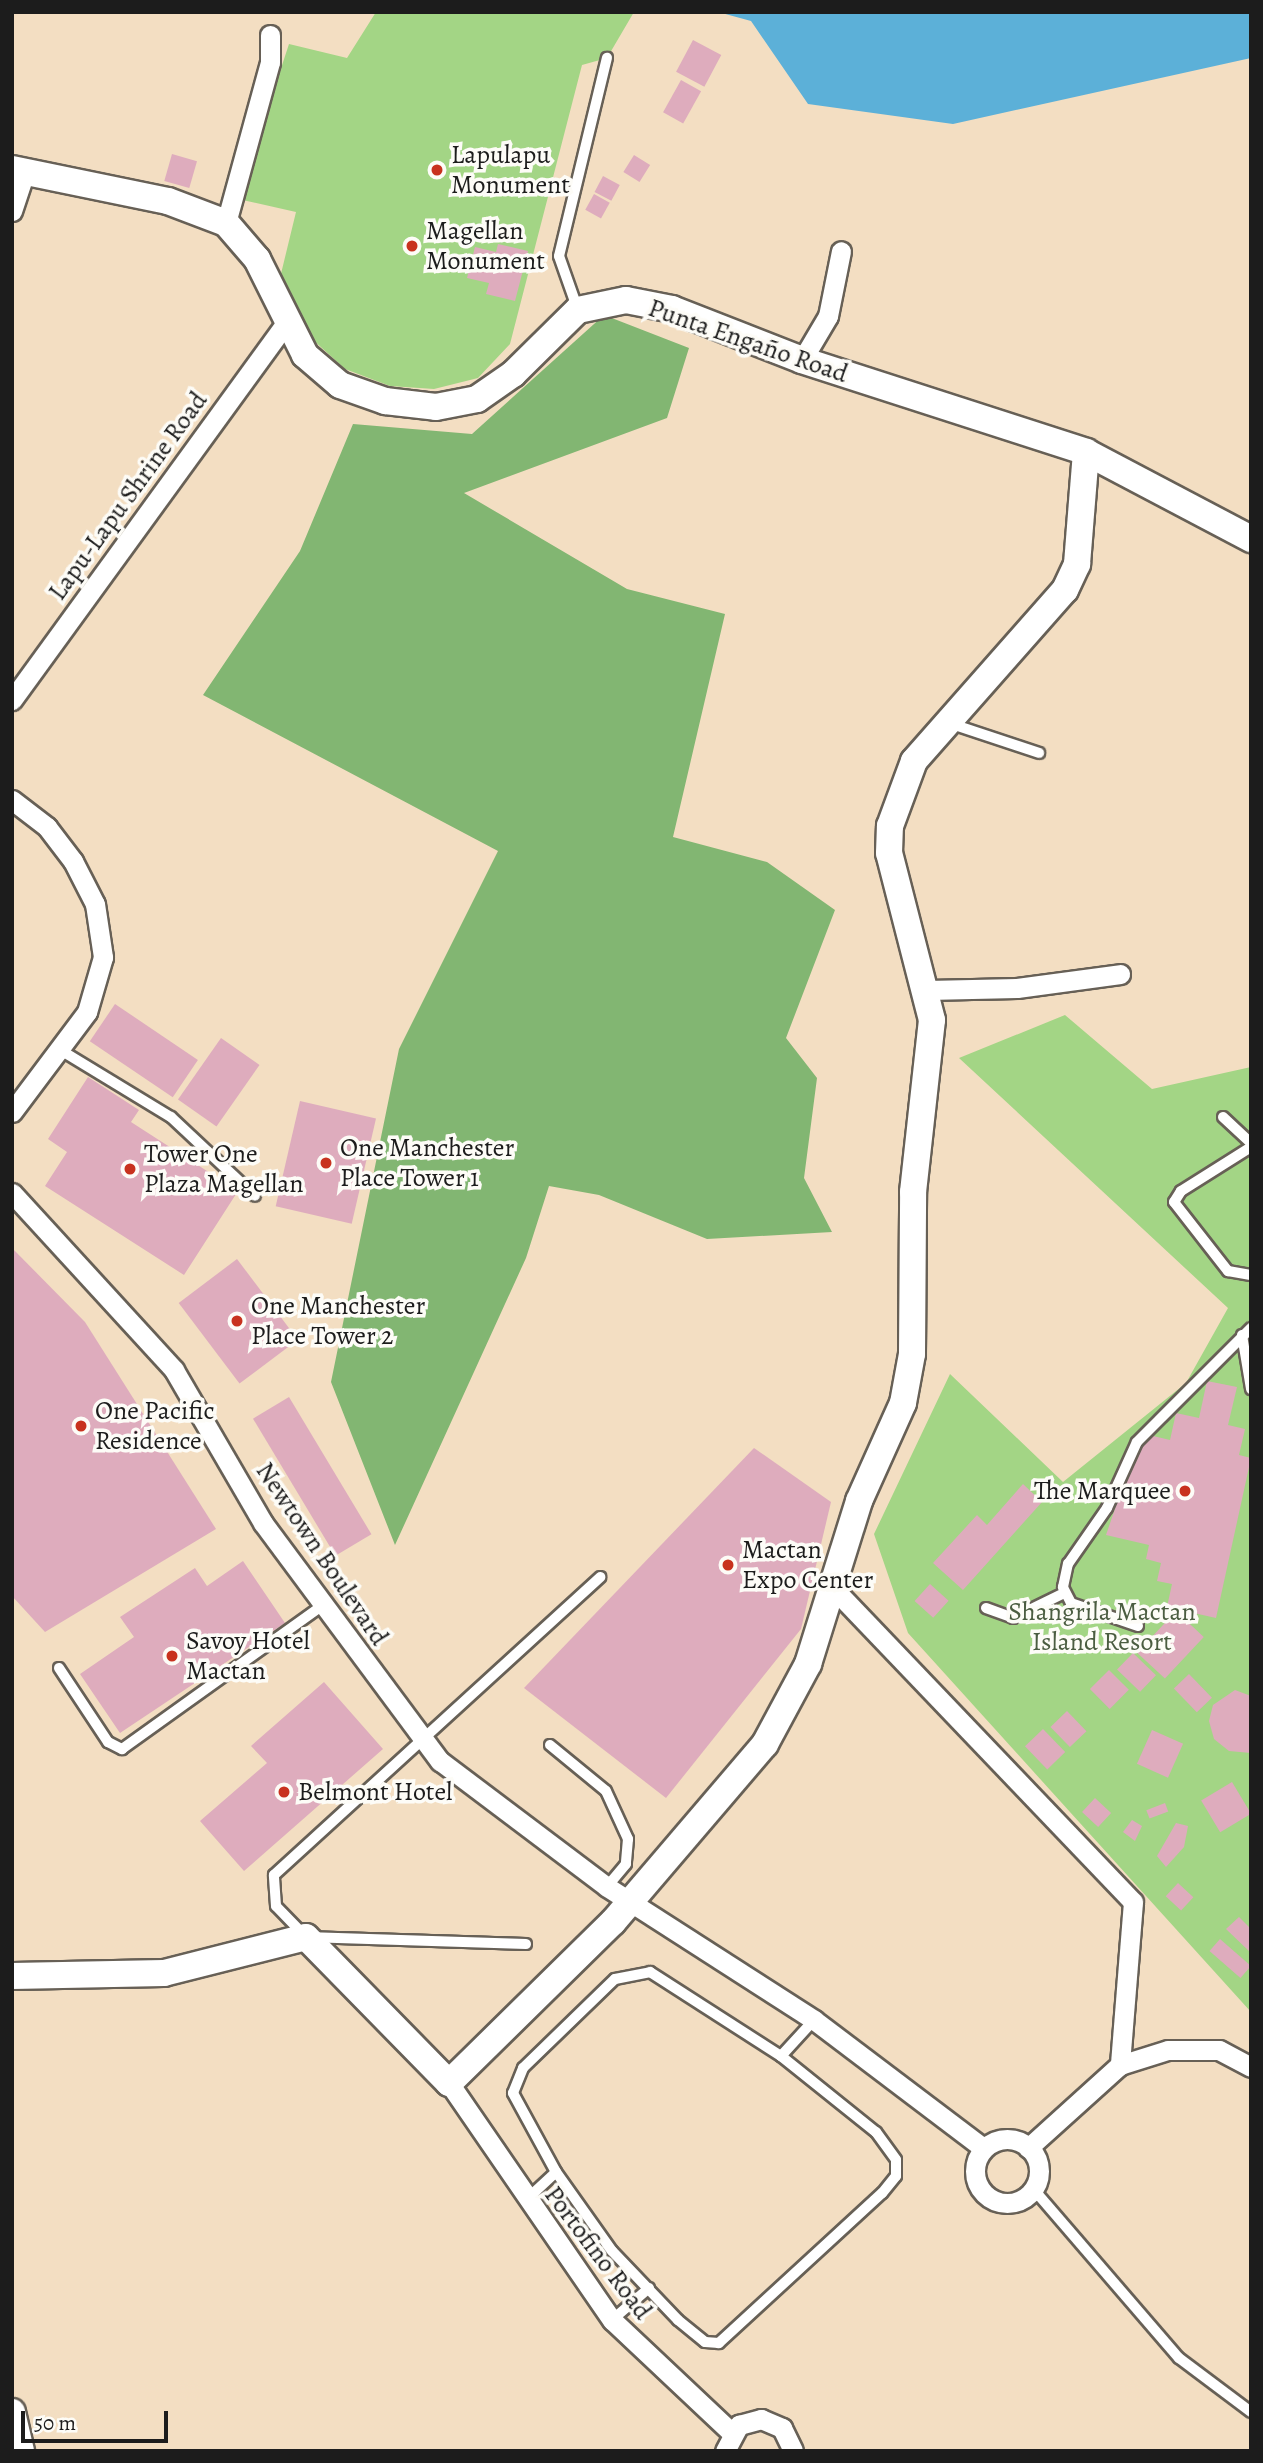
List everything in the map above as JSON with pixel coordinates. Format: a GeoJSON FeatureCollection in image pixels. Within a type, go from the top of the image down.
{"type":"FeatureCollection","features":[{"type":"Feature","properties":{"kind":"street"},"geometry":{"type":"LineString","coordinates":[[226,223],[270,62],[270,35]]}},
{"type":"Feature","properties":{"kind":"street"},"geometry":{"type":"LineString","coordinates":[[12,211],[19,170],[168,201],[226,223],[251,248],[286,323],[305,355],[340,385],[385,401],[436,407],[477,399],[513,374],[578,310]]}},
{"type":"Feature","properties":{"kind":"street"},"geometry":{"type":"LineString","coordinates":[[802,360],[828,316],[841,251]]}},
{"type":"Feature","properties":{"kind":"street","name":"Punta Engaño Road"},"geometry":{"type":"LineString","coordinates":[[578,310],[626,300],[671,309],[802,360],[1086,452],[1251,539]]}},
{"type":"Feature","properties":{"kind":"street","name":"Lapu-Lapu Shrine Road"},"geometry":{"type":"LineString","coordinates":[[12,700],[286,323]]}},
{"type":"Feature","properties":{"kind":"street"},"geometry":{"type":"LineString","coordinates":[[12,1976],[164,1973],[306,1937],[449,2083],[631,1903],[765,1744],[808,1664],[835,1590],[859,1501],[903,1403],[912,1354],[913,1192],[932,1020],[927,990],[889,853],[890,826],[914,761],[1065,590],[1077,565],[1086,452]]}},
{"type":"Feature","properties":{"kind":"street"},"geometry":{"type":"LineString","coordinates":[[12,800],[47,827],[95,904],[103,957],[88,1012],[12,1112]]}},
{"type":"Feature","properties":{"kind":"street"},"geometry":{"type":"LineString","coordinates":[[927,990],[1017,988],[1120,974]]}},
{"type":"Feature","properties":{"kind":"street","name":"Newtown Boulevard"},"geometry":{"type":"LineString","coordinates":[[12,1193],[174,1370],[264,1523],[322,1606],[440,1761],[607,1887],[814,2020],[983,2148]]}},
{"type":"Feature","properties":{"kind":"street"},"geometry":{"type":"LineString","coordinates":[[835,1590],[1133,1902],[1120,2065]]}},
{"type":"Feature","properties":{"kind":"street"},"geometry":{"type":"LineString","coordinates":[[1028,2148],[1120,2065],[1168,2050],[1219,2050],[1251,2067]]}},
{"type":"Feature","properties":{"kind":"street","name":"Portofino Road"},"geometry":{"type":"LineString","coordinates":[[449,2083],[525,2201],[612,2320],[728,2442]]}},
{"type":"Feature","properties":{"kind":"street"},"geometry":{"type":"LineString","coordinates":[[1000,2139],[1028,2148],[1038,2165],[1036,2192],[1002,2202],[984,2193],[975,2176],[983,2148],[1000,2139]]}},
{"type":"Feature","properties":{"kind":"street"},"geometry":{"type":"LineString","coordinates":[[12,2412],[21,2451]]}},
{"type":"Feature","properties":{"kind":"street"},"geometry":{"type":"LineString","coordinates":[[728,2442],[750,2420],[773,2421],[789,2437],[793,2451]]}},
{"type":"Feature","properties":{"kind":"lane"},"geometry":{"type":"LineString","coordinates":[[578,310],[559,257],[607,58]]}},
{"type":"Feature","properties":{"kind":"lane"},"geometry":{"type":"LineString","coordinates":[[948,723],[1039,752]]}},
{"type":"Feature","properties":{"kind":"lane"},"geometry":{"type":"LineString","coordinates":[[59,1049],[171,1117],[255,1196]]}},
{"type":"Feature","properties":{"kind":"lane"},"geometry":{"type":"LineString","coordinates":[[1223,1117],[1251,1145],[1181,1191],[1174,1202],[1228,1271],[1251,1275]]}},
{"type":"Feature","properties":{"kind":"lane"},"geometry":{"type":"LineString","coordinates":[[1247,1332],[1251,1389]]}},
{"type":"Feature","properties":{"kind":"lane"},"geometry":{"type":"LineString","coordinates":[[1064,1593],[1068,1564],[1107,1508],[1131,1450],[1247,1332]]}},
{"type":"Feature","properties":{"kind":"lane"},"geometry":{"type":"LineString","coordinates":[[526,1944],[306,1937],[276,1906],[274,1875],[600,1577]]}},
{"type":"Feature","properties":{"kind":"lane"},"geometry":{"type":"LineString","coordinates":[[986,1608],[1013,1618],[1064,1593]]}},
{"type":"Feature","properties":{"kind":"lane"},"geometry":{"type":"LineString","coordinates":[[1064,1593],[1077,1607],[1138,1626]]}},
{"type":"Feature","properties":{"kind":"lane"},"geometry":{"type":"LineString","coordinates":[[59,1668],[108,1742],[122,1749],[322,1606]]}},
{"type":"Feature","properties":{"kind":"lane"},"geometry":{"type":"LineString","coordinates":[[550,1745],[606,1791],[628,1839],[626,1864],[607,1887]]}},
{"type":"Feature","properties":{"kind":"lane"},"geometry":{"type":"LineString","coordinates":[[650,1972],[781,2056],[890,2145],[895,2176],[719,2343],[690,2330],[612,2251],[556,2172],[513,2093],[516,2081],[615,1979],[650,1972]]}},
{"type":"Feature","properties":{"kind":"lane"},"geometry":{"type":"LineString","coordinates":[[781,2056],[814,2020]]}},
{"type":"Feature","properties":{"kind":"lane"},"geometry":{"type":"LineString","coordinates":[[525,2201],[556,2172]]}},
{"type":"Feature","properties":{"kind":"lane"},"geometry":{"type":"LineString","coordinates":[[1036,2192],[1179,2358],[1251,2412]]}},
{"type":"Feature","properties":{"kind":"lane"},"geometry":{"type":"LineString","coordinates":[[612,2320],[649,2288]]}},
{"type":"Feature","properties":{"kind":"green space"},"geometry":{"type":"Polygon","coordinates":[[[376,12],[634,12],[607,58],[582,65],[510,344],[478,378],[434,389],[390,386],[345,369],[312,339],[279,282],[296,212],[238,199],[289,44],[347,58],[376,12]]]}},
{"type":"Feature","properties":{"kind":"green space"},"geometry":{"type":"Polygon","coordinates":[[[604,315],[689,348],[667,418],[464,493],[627,589],[725,614],[673,837],[767,862],[835,910],[786,1038],[817,1078],[804,1178],[832,1232],[707,1239],[599,1195],[549,1186],[526,1258],[395,1545],[331,1382],[399,1049],[498,851],[203,695],[300,551],[353,424],[472,434],[604,315]]]}},
{"type":"Feature","properties":{"kind":"green space","name":"Shangrila Mactan Island Resort"},"geometry":{"type":"Polygon","coordinates":[[[1065,1015],[1152,1089],[1251,1067],[1251,2012],[908,1633],[874,1534],[950,1374],[1063,1482],[1186,1383],[1228,1308],[959,1058],[1065,1015]]]}},
{"type":"Feature","properties":{"kind":"water"},"geometry":{"type":"Polygon","coordinates":[[[718,12],[1251,12],[1251,58],[953,124],[808,104],[751,21],[718,12]]]}},
{"type":"Feature","properties":{"kind":"building"},"geometry":{"type":"Polygon","coordinates":[[[693,40],[721,55],[704,87],[676,72],[693,40]]]}},
{"type":"Feature","properties":{"kind":"building"},"geometry":{"type":"Polygon","coordinates":[[[681,80],[701,91],[683,124],[663,112],[681,80]]]}},
{"type":"Feature","properties":{"kind":"building"},"geometry":{"type":"Polygon","coordinates":[[[172,154],[197,161],[189,188],[164,181],[172,154]]]}},
{"type":"Feature","properties":{"kind":"building"},"geometry":{"type":"Polygon","coordinates":[[[634,155],[650,165],[640,182],[623,172],[634,155]]]}},
{"type":"Feature","properties":{"kind":"building"},"geometry":{"type":"Polygon","coordinates":[[[603,176],[620,185],[611,201],[595,192],[603,176]]]}},
{"type":"Feature","properties":{"kind":"building"},"geometry":{"type":"Polygon","coordinates":[[[594,194],[610,203],[601,218],[585,210],[594,194]]]}},
{"type":"Feature","properties":{"kind":"building"},"geometry":{"type":"Polygon","coordinates":[[[498,244],[528,251],[515,301],[486,294],[489,283],[467,278],[475,247],[496,252],[498,244]]]}},
{"type":"Feature","properties":{"kind":"building"},"geometry":{"type":"Polygon","coordinates":[[[115,1004],[198,1060],[173,1097],[90,1041],[115,1004]]]}},
{"type":"Feature","properties":{"kind":"building"},"geometry":{"type":"Polygon","coordinates":[[[221,1038],[260,1065],[216,1126],[178,1099],[221,1038]]]}},
{"type":"Feature","properties":{"kind":"building","name":"Tower One Plaza Magellan"},"geometry":{"type":"Polygon","coordinates":[[[88,1077],[139,1110],[131,1122],[238,1191],[184,1275],[45,1186],[67,1152],[48,1139],[88,1077]]]}},
{"type":"Feature","properties":{"kind":"building","name":"One Manchester Place Tower 1"},"geometry":{"type":"Polygon","coordinates":[[[300,1101],[376,1119],[352,1224],[276,1206],[300,1101]]]}},
{"type":"Feature","properties":{"kind":"building","name":"One Pacific Residence"},"geometry":{"type":"Polygon","coordinates":[[[12,1248],[85,1322],[216,1529],[45,1632],[12,1596],[12,1248]]]}},
{"type":"Feature","properties":{"kind":"building","name":"One Manchester Place Tower 2"},"geometry":{"type":"Polygon","coordinates":[[[237,1259],[298,1340],[239,1384],[179,1303],[237,1259]]]}},
{"type":"Feature","properties":{"kind":"building","name":"The Marquee"},"geometry":{"type":"Polygon","coordinates":[[[1207,1381],[1237,1387],[1228,1425],[1245,1429],[1239,1455],[1251,1458],[1216,1618],[1167,1607],[1172,1584],[1157,1581],[1161,1563],[1146,1559],[1149,1545],[1106,1535],[1133,1456],[1149,1435],[1170,1440],[1176,1413],[1199,1418],[1207,1381]]]}},
{"type":"Feature","properties":{"kind":"building"},"geometry":{"type":"Polygon","coordinates":[[[289,1397],[371,1534],[335,1556],[253,1419],[289,1397]]]}},
{"type":"Feature","properties":{"kind":"building","name":"Mactan Expo Center"},"geometry":{"type":"Polygon","coordinates":[[[754,1448],[831,1502],[801,1629],[666,1798],[524,1688],[754,1448]]]}},
{"type":"Feature","properties":{"kind":"building"},"geometry":{"type":"Polygon","coordinates":[[[1023,1484],[1042,1502],[963,1590],[933,1563],[977,1515],[987,1525],[1023,1484]]]}},
{"type":"Feature","properties":{"kind":"building","name":"Savoy Hotel Mactan"},"geometry":{"type":"Polygon","coordinates":[[[243,1561],[285,1623],[120,1733],[80,1674],[134,1637],[120,1617],[195,1568],[207,1586],[243,1561]]]}},
{"type":"Feature","properties":{"kind":"building"},"geometry":{"type":"Polygon","coordinates":[[[930,1584],[949,1601],[933,1618],[915,1601],[930,1584]]]}},
{"type":"Feature","properties":{"kind":"building"},"geometry":{"type":"Polygon","coordinates":[[[1176,1611],[1204,1637],[1165,1679],[1137,1653],[1176,1611]]]}},
{"type":"Feature","properties":{"kind":"building"},"geometry":{"type":"Polygon","coordinates":[[[1133,1653],[1156,1675],[1140,1692],[1117,1670],[1133,1653]]]}},
{"type":"Feature","properties":{"kind":"building"},"geometry":{"type":"Polygon","coordinates":[[[1109,1670],[1129,1690],[1110,1709],[1090,1689],[1109,1670]]]}},
{"type":"Feature","properties":{"kind":"building"},"geometry":{"type":"Polygon","coordinates":[[[1189,1674],[1212,1698],[1197,1712],[1174,1689],[1189,1674]]]}},
{"type":"Feature","properties":{"kind":"building","name":"Belmont Hotel"},"geometry":{"type":"Polygon","coordinates":[[[324,1682],[383,1749],[244,1871],[200,1821],[267,1763],[251,1746],[324,1682]]]}},
{"type":"Feature","properties":{"kind":"building"},"geometry":{"type":"Polygon","coordinates":[[[1235,1690],[1251,1696],[1251,1753],[1229,1751],[1214,1739],[1209,1721],[1213,1705],[1235,1690]]]}},
{"type":"Feature","properties":{"kind":"building"},"geometry":{"type":"Polygon","coordinates":[[[1067,1711],[1086,1731],[1070,1747],[1050,1727],[1067,1711]]]}},
{"type":"Feature","properties":{"kind":"building"},"geometry":{"type":"Polygon","coordinates":[[[1043,1729],[1065,1752],[1047,1769],[1025,1746],[1043,1729]]]}},
{"type":"Feature","properties":{"kind":"building"},"geometry":{"type":"Polygon","coordinates":[[[1152,1730],[1183,1744],[1168,1778],[1137,1764],[1152,1730]]]}},
{"type":"Feature","properties":{"kind":"building"},"geometry":{"type":"Polygon","coordinates":[[[1232,1782],[1251,1814],[1220,1832],[1201,1801],[1232,1782]]]}},
{"type":"Feature","properties":{"kind":"building"},"geometry":{"type":"Polygon","coordinates":[[[1095,1798],[1111,1813],[1098,1827],[1082,1812],[1095,1798]]]}},
{"type":"Feature","properties":{"kind":"building"},"geometry":{"type":"Polygon","coordinates":[[[1165,1803],[1168,1811],[1150,1819],[1146,1810],[1165,1803]]]}},
{"type":"Feature","properties":{"kind":"building"},"geometry":{"type":"Polygon","coordinates":[[[1132,1820],[1142,1826],[1135,1841],[1123,1832],[1132,1820]]]}},
{"type":"Feature","properties":{"kind":"building"},"geometry":{"type":"Polygon","coordinates":[[[1176,1823],[1188,1826],[1184,1847],[1166,1867],[1157,1856],[1176,1823]]]}},
{"type":"Feature","properties":{"kind":"building"},"geometry":{"type":"Polygon","coordinates":[[[1178,1883],[1193,1897],[1181,1910],[1166,1896],[1178,1883]]]}},
{"type":"Feature","properties":{"kind":"building"},"geometry":{"type":"Polygon","coordinates":[[[1239,1917],[1251,1929],[1251,1953],[1226,1929],[1239,1917]]]}},
{"type":"Feature","properties":{"kind":"building"},"geometry":{"type":"Polygon","coordinates":[[[1220,1939],[1251,1966],[1240,1978],[1210,1951],[1220,1939]]]}},
{"type":"Feature","properties":{"kind":"place","name":"Lapulapu Monument"},"geometry":{"type":"Point","coordinates":[437,170]}},
{"type":"Feature","properties":{"kind":"place","name":"Magellan Monument"},"geometry":{"type":"Point","coordinates":[412,246]}},
{"type":"Feature","properties":{"kind":"place","name":"One Manchester Place Tower 1"},"geometry":{"type":"Point","coordinates":[326,1163]}},
{"type":"Feature","properties":{"kind":"place","name":"Tower One Plaza Magellan"},"geometry":{"type":"Point","coordinates":[130,1169]}},
{"type":"Feature","properties":{"kind":"place","name":"One Manchester Place Tower 2"},"geometry":{"type":"Point","coordinates":[237,1321]}},
{"type":"Feature","properties":{"kind":"place","name":"One Pacific Residence"},"geometry":{"type":"Point","coordinates":[81,1426]}},
{"type":"Feature","properties":{"kind":"place","name":"The Marquee"},"geometry":{"type":"Point","coordinates":[1185,1491]}},
{"type":"Feature","properties":{"kind":"place","name":"Mactan Expo Center"},"geometry":{"type":"Point","coordinates":[728,1565]}},
{"type":"Feature","properties":{"kind":"place","name":"Savoy Hotel Mactan"},"geometry":{"type":"Point","coordinates":[172,1656]}},
{"type":"Feature","properties":{"kind":"place","name":"Belmont Hotel"},"geometry":{"type":"Point","coordinates":[284,1792]}}]}
